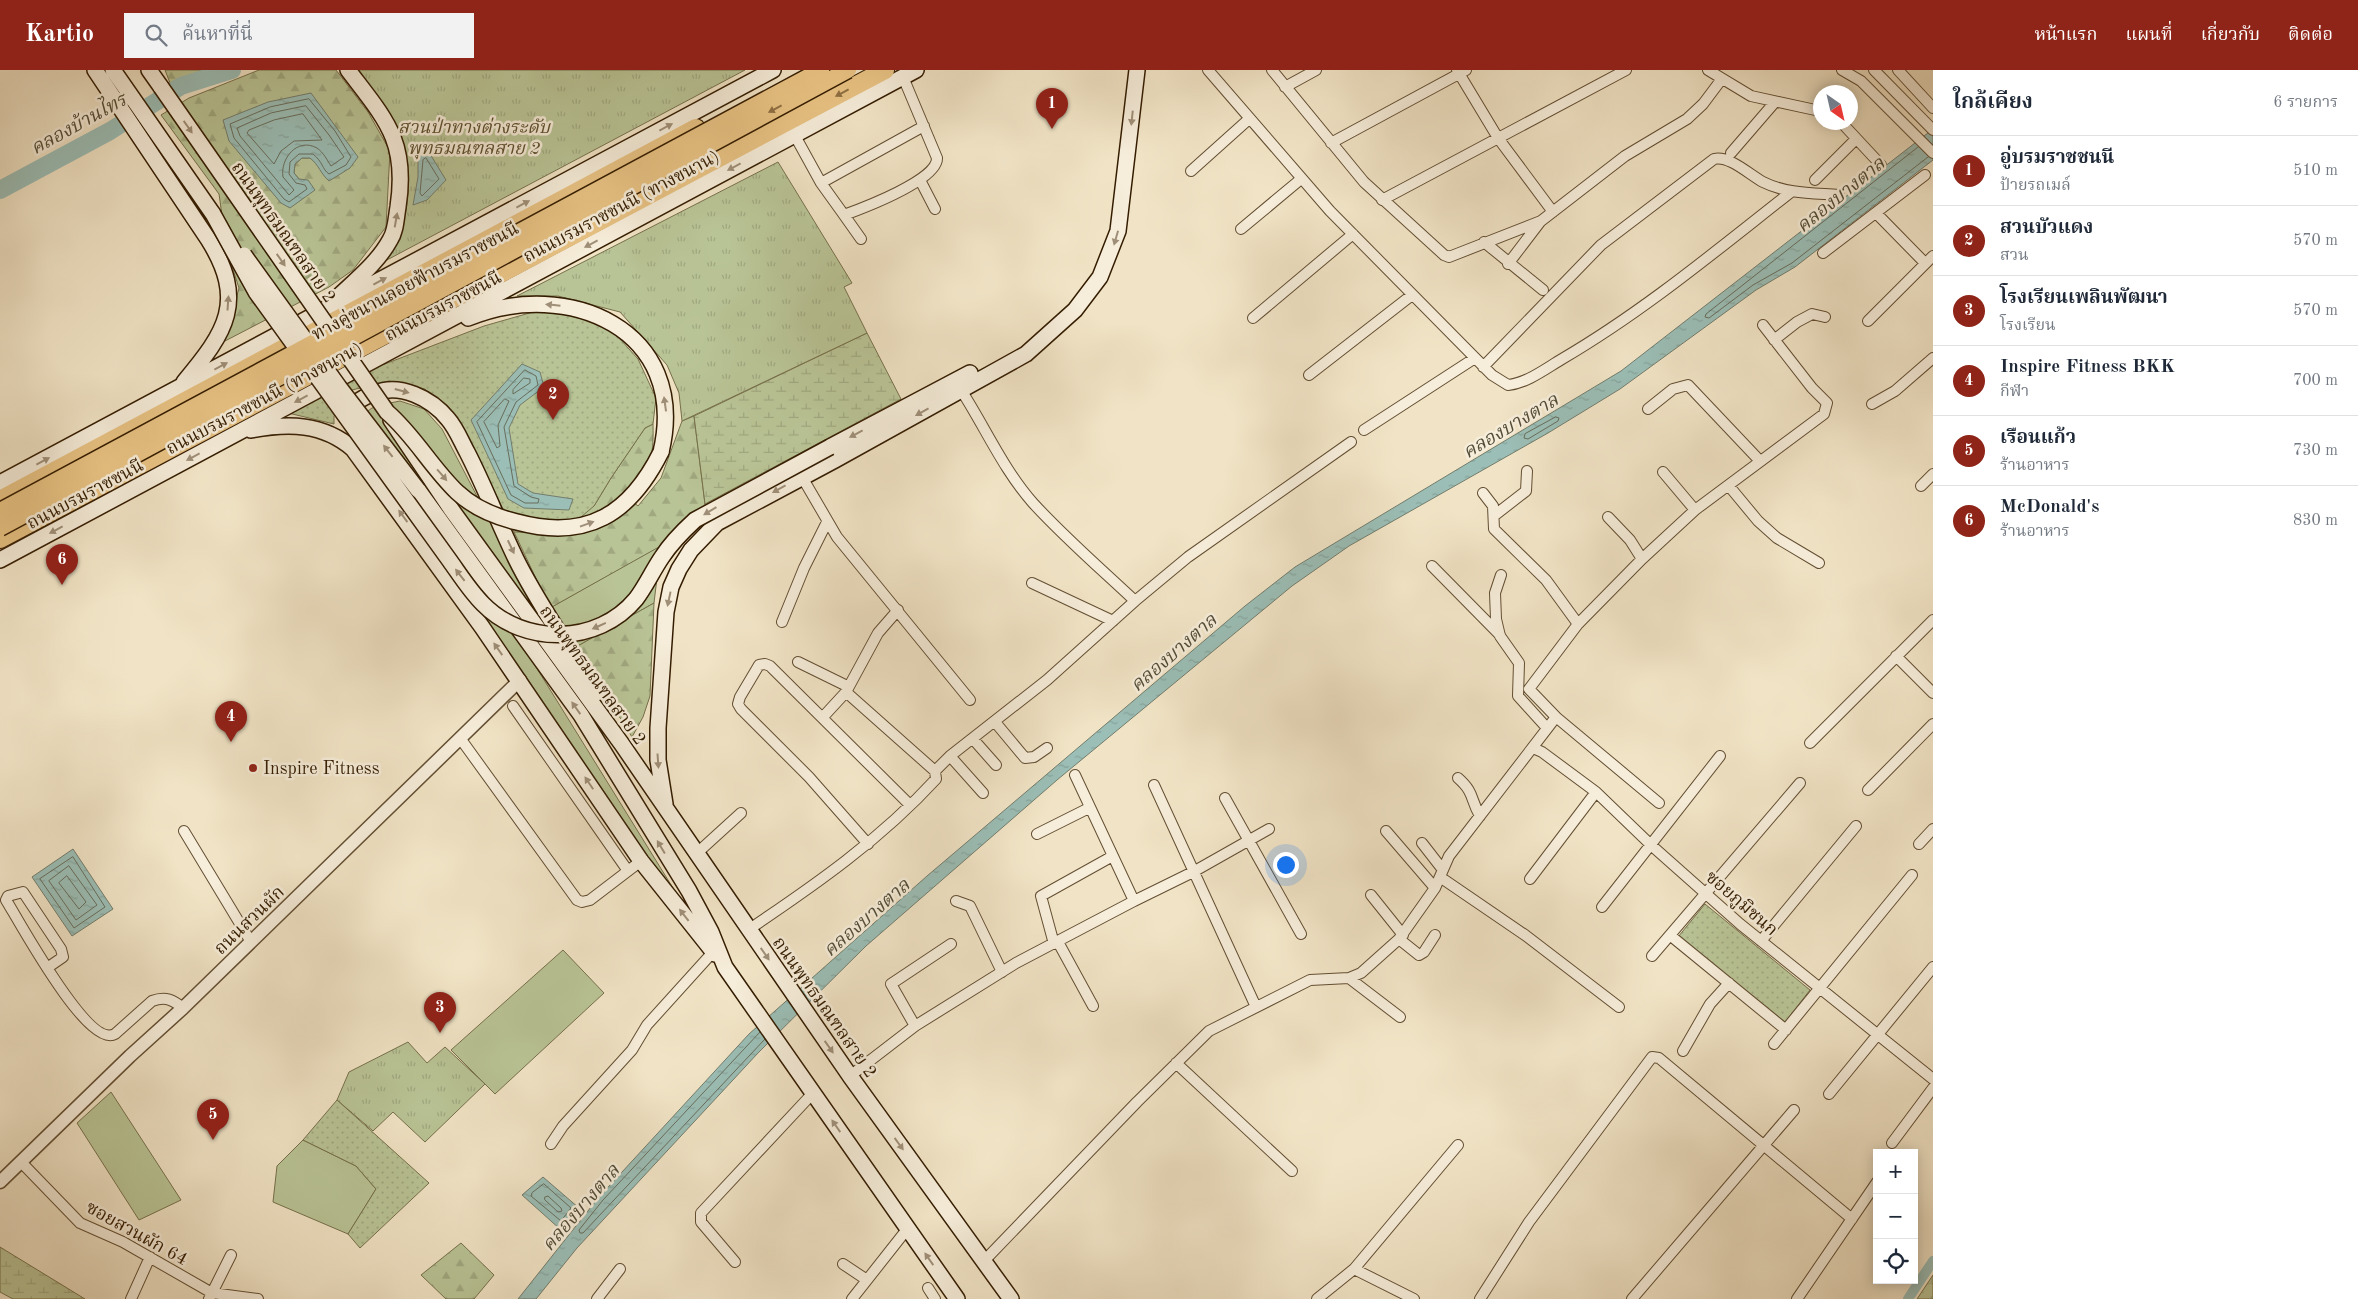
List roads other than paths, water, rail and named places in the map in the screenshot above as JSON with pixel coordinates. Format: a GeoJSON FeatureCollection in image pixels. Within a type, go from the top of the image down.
{"type":"FeatureCollection","features":[{"type":"Feature","properties":{"kind":"highway","name":"ถนนบรมราชชนนี"},"geometry":{"type":"LineString","coordinates":[[0,500],[256,361],[806,70]]}},
{"type":"Feature","properties":{"kind":"highway","name":"ถนนบรมราชชนนี"},"geometry":{"type":"LineString","coordinates":[[0,539],[885,70]]}},
{"type":"Feature","properties":{"kind":"main road"},"geometry":{"type":"LineString","coordinates":[[96,70],[218,254],[228,283],[227,311],[219,338],[178,389]]}},
{"type":"Feature","properties":{"kind":"main road","name":"ถนนพุทธมณฑลสาย 2"},"geometry":{"type":"LineString","coordinates":[[113,70],[213,214],[263,279],[338,387],[418,490],[581,715],[689,891],[711,932],[725,967],[957,1299]]}},
{"type":"Feature","properties":{"kind":"main road"},"geometry":{"type":"LineString","coordinates":[[323,311],[369,268],[391,240],[401,188],[402,168],[390,130],[381,114],[348,70]]}},
{"type":"Feature","properties":{"kind":"main road"},"geometry":{"type":"LineString","coordinates":[[0,484],[773,70]]}},
{"type":"Feature","properties":{"kind":"main road","name":"ทางคู่ขนานลอยฟ้าบรมราชชนนี"},"geometry":{"type":"LineString","coordinates":[[0,511],[821,70]]}},
{"type":"Feature","properties":{"kind":"main road","name":"ทางคู่ขนานลอยฟ้าบรมราชชนนี"},"geometry":{"type":"LineString","coordinates":[[0,528],[848,70]]}},
{"type":"Feature","properties":{"kind":"main road"},"geometry":{"type":"LineString","coordinates":[[668,813],[659,769],[658,728],[666,612],[671,587],[679,569],[691,550],[717,523],[1026,354],[1075,310],[1100,277],[1113,248],[1121,214],[1137,70]]}},
{"type":"Feature","properties":{"kind":"main road","name":"ถนนบรมราชชนนี (ทางขนาน)"},"geometry":{"type":"LineString","coordinates":[[0,560],[909,74]]}},
{"type":"Feature","properties":{"kind":"main road","name":"ถนนพุทธมณฑลสาย 2"},"geometry":{"type":"LineString","coordinates":[[154,75],[387,412],[394,428],[621,743],[808,1017],[1010,1299]]}},
{"type":"Feature","properties":{"kind":"main road"},"geometry":{"type":"LineString","coordinates":[[213,214],[256,292],[450,562],[483,604],[517,627],[551,635],[572,635],[610,622],[635,600],[663,555],[680,533],[695,520],[982,367],[1006,357],[1026,354]]}},
{"type":"Feature","properties":{"kind":"main road"},"geometry":{"type":"LineString","coordinates":[[387,412],[401,424],[458,492],[480,508],[502,518],[528,525],[552,528],[579,527],[602,518],[634,496],[650,475],[661,452],[666,432],[666,408],[662,388],[653,367],[627,333],[610,320],[593,312],[569,306],[538,303],[511,305],[478,314],[405,343]]}},
{"type":"Feature","properties":{"kind":"main road"},"geometry":{"type":"LineString","coordinates":[[621,743],[580,667],[530,586],[449,419],[432,403],[415,394],[390,388],[364,397],[348,412],[346,435],[353,449],[520,680],[642,861],[725,967]]}},
{"type":"Feature","properties":{"kind":"main road"},"geometry":{"type":"LineString","coordinates":[[236,434],[269,427],[297,425],[327,432],[341,439],[353,449]]}},
{"type":"Feature","properties":{"kind":"street"},"geometry":{"type":"LineString","coordinates":[[1208,70],[1302,179],[1353,234],[1483,367],[1508,386],[1524,381],[1602,336],[1700,264],[1791,192]]}},
{"type":"Feature","properties":{"kind":"street"},"geometry":{"type":"LineString","coordinates":[[1272,70],[1331,143],[1382,200],[1444,255],[1454,257],[1484,242],[1541,221]]}},
{"type":"Feature","properties":{"kind":"street"},"geometry":{"type":"LineString","coordinates":[[1286,87],[1316,70]]}},
{"type":"Feature","properties":{"kind":"street"},"geometry":{"type":"LineString","coordinates":[[1382,200],[1626,70]]}},
{"type":"Feature","properties":{"kind":"street"},"geometry":{"type":"LineString","coordinates":[[1708,70],[1721,80],[1751,96],[1813,110]]}},
{"type":"Feature","properties":{"kind":"street"},"geometry":{"type":"LineString","coordinates":[[1842,70],[1863,83],[1933,153]]}},
{"type":"Feature","properties":{"kind":"street"},"geometry":{"type":"LineString","coordinates":[[1863,83],[1874,70],[1933,129]]}},
{"type":"Feature","properties":{"kind":"street"},"geometry":{"type":"LineString","coordinates":[[1898,70],[1933,108]]}},
{"type":"Feature","properties":{"kind":"street"},"geometry":{"type":"LineString","coordinates":[[1331,143],[1461,71],[1498,138],[1553,212]]}},
{"type":"Feature","properties":{"kind":"street"},"geometry":{"type":"LineString","coordinates":[[844,216],[920,180],[937,163],[909,74]]}},
{"type":"Feature","properties":{"kind":"street"},"geometry":{"type":"LineString","coordinates":[[1508,264],[1541,221],[1625,156],[1687,119],[1703,104],[1721,80]]}},
{"type":"Feature","properties":{"kind":"street"},"geometry":{"type":"LineString","coordinates":[[1731,153],[1775,102]]}},
{"type":"Feature","properties":{"kind":"street"},"geometry":{"type":"LineString","coordinates":[[1898,118],[1910,107]]}},
{"type":"Feature","properties":{"kind":"street"},"geometry":{"type":"LineString","coordinates":[[1191,171],[1249,118]]}},
{"type":"Feature","properties":{"kind":"street"},"geometry":{"type":"LineString","coordinates":[[821,183],[924,126]]}},
{"type":"Feature","properties":{"kind":"street"},"geometry":{"type":"LineString","coordinates":[[1848,130],[1881,165]]}},
{"type":"Feature","properties":{"kind":"street"},"geometry":{"type":"LineString","coordinates":[[794,134],[821,183],[861,239]]}},
{"type":"Feature","properties":{"kind":"street"},"geometry":{"type":"LineString","coordinates":[[1815,180],[1856,139]]}},
{"type":"Feature","properties":{"kind":"street"},"geometry":{"type":"LineString","coordinates":[[1483,367],[1601,245],[1714,159],[1725,159],[1764,182],[1791,192],[1840,195]]}},
{"type":"Feature","properties":{"kind":"street"},"geometry":{"type":"LineString","coordinates":[[1823,253],[1925,175]]}},
{"type":"Feature","properties":{"kind":"street"},"geometry":{"type":"LineString","coordinates":[[1241,229],[1302,179]]}},
{"type":"Feature","properties":{"kind":"street"},"geometry":{"type":"LineString","coordinates":[[920,180],[935,209]]}},
{"type":"Feature","properties":{"kind":"street"},"geometry":{"type":"LineString","coordinates":[[1868,321],[1929,259],[1876,213]]}},
{"type":"Feature","properties":{"kind":"street"},"geometry":{"type":"LineString","coordinates":[[1253,318],[1353,234]]}},
{"type":"Feature","properties":{"kind":"street"},"geometry":{"type":"LineString","coordinates":[[1484,242],[1508,264],[1543,290]]}},
{"type":"Feature","properties":{"kind":"street"},"geometry":{"type":"LineString","coordinates":[[1309,375],[1412,295]]}},
{"type":"Feature","properties":{"kind":"street"},"geometry":{"type":"LineString","coordinates":[[1774,340],[1797,322],[1812,314],[1825,317]]}},
{"type":"Feature","properties":{"kind":"street"},"geometry":{"type":"LineString","coordinates":[[1660,803],[1556,717],[1529,689],[1578,624],[1642,559],[1695,510],[1824,414],[1828,405],[1763,325]]}},
{"type":"Feature","properties":{"kind":"street"},"geometry":{"type":"LineString","coordinates":[[1364,430],[1475,358]]}},
{"type":"Feature","properties":{"kind":"street"},"geometry":{"type":"LineString","coordinates":[[1872,404],[1895,391],[1933,358]]}},
{"type":"Feature","properties":{"kind":"street"},"geometry":{"type":"LineString","coordinates":[[1648,409],[1673,389],[1688,385],[1760,461]]}},
{"type":"Feature","properties":{"kind":"street"},"geometry":{"type":"LineString","coordinates":[[961,390],[980,419],[1007,468],[1033,502],[1135,601]]}},
{"type":"Feature","properties":{"kind":"street"},"geometry":{"type":"LineString","coordinates":[[935,771],[950,756],[995,722],[1135,601],[1217,536],[1311,473],[1351,442]]}},
{"type":"Feature","properties":{"kind":"street"},"geometry":{"type":"LineString","coordinates":[[1495,515],[1526,491],[1527,471]]}},
{"type":"Feature","properties":{"kind":"street"},"geometry":{"type":"LineString","coordinates":[[1663,472],[1695,510]]}},
{"type":"Feature","properties":{"kind":"street"},"geometry":{"type":"LineString","coordinates":[[1921,486],[1933,474]]}},
{"type":"Feature","properties":{"kind":"street"},"geometry":{"type":"LineString","coordinates":[[802,477],[837,537],[970,700]]}},
{"type":"Feature","properties":{"kind":"street"},"geometry":{"type":"LineString","coordinates":[[1729,486],[1758,521],[1777,538],[1819,563]]}},
{"type":"Feature","properties":{"kind":"street"},"geometry":{"type":"LineString","coordinates":[[1483,493],[1493,506],[1495,515],[1492,524],[1494,529],[1546,580],[1578,624]]}},
{"type":"Feature","properties":{"kind":"street"},"geometry":{"type":"LineString","coordinates":[[1608,517],[1630,540],[1642,559]]}},
{"type":"Feature","properties":{"kind":"street"},"geometry":{"type":"LineString","coordinates":[[782,622],[804,568],[827,522]]}},
{"type":"Feature","properties":{"kind":"street"},"geometry":{"type":"LineString","coordinates":[[1432,566],[1500,636],[1519,663],[1518,696],[1546,728]]}},
{"type":"Feature","properties":{"kind":"street"},"geometry":{"type":"LineString","coordinates":[[1500,636],[1494,604],[1494,593],[1501,575]]}},
{"type":"Feature","properties":{"kind":"street"},"geometry":{"type":"LineString","coordinates":[[1032,584],[1114,621]]}},
{"type":"Feature","properties":{"kind":"street"},"geometry":{"type":"LineString","coordinates":[[822,718],[846,689],[878,633],[898,610]]}},
{"type":"Feature","properties":{"kind":"street"},"geometry":{"type":"LineString","coordinates":[[1810,743],[1933,620]]}},
{"type":"Feature","properties":{"kind":"street"},"geometry":{"type":"LineString","coordinates":[[1896,656],[1933,693]]}},
{"type":"Feature","properties":{"kind":"street"},"geometry":{"type":"LineString","coordinates":[[748,930],[814,886],[868,844],[936,779],[935,771],[846,689],[798,662]]}},
{"type":"Feature","properties":{"kind":"street"},"geometry":{"type":"LineString","coordinates":[[868,844],[809,777],[738,704],[740,697],[759,665],[765,664],[770,666],[910,805]]}},
{"type":"Feature","properties":{"kind":"street","name":"ถนนสวนผัก"},"geometry":{"type":"LineString","coordinates":[[0,1182],[130,1056],[183,1008],[520,680]]}},
{"type":"Feature","properties":{"kind":"street"},"geometry":{"type":"LineString","coordinates":[[513,706],[628,871]]}},
{"type":"Feature","properties":{"kind":"street"},"geometry":{"type":"LineString","coordinates":[[984,1262],[1209,1031],[1310,980],[1349,978],[1368,969],[1401,937],[1435,888],[1449,856],[1556,717]]}},
{"type":"Feature","properties":{"kind":"street"},"geometry":{"type":"LineString","coordinates":[[995,722],[1025,758],[1034,757],[1047,748]]}},
{"type":"Feature","properties":{"kind":"street"},"geometry":{"type":"LineString","coordinates":[[1868,790],[1933,724]]}},
{"type":"Feature","properties":{"kind":"street"},"geometry":{"type":"LineString","coordinates":[[460,738],[577,900],[582,902],[590,900],[642,861]]}},
{"type":"Feature","properties":{"kind":"street"},"geometry":{"type":"LineString","coordinates":[[973,739],[996,765]]}},
{"type":"Feature","properties":{"kind":"street","name":"ซอยภูมิชนก"},"geometry":{"type":"LineString","coordinates":[[1533,748],[1542,752],[1596,792],[1651,845],[1761,941],[1933,1079]]}},
{"type":"Feature","properties":{"kind":"street"},"geometry":{"type":"LineString","coordinates":[[950,756],[983,793]]}},
{"type":"Feature","properties":{"kind":"street"},"geometry":{"type":"LineString","coordinates":[[1602,907],[1720,756]]}},
{"type":"Feature","properties":{"kind":"street"},"geometry":{"type":"LineString","coordinates":[[1075,775],[1111,857],[1134,901]]}},
{"type":"Feature","properties":{"kind":"street"},"geometry":{"type":"LineString","coordinates":[[1458,778],[1470,788],[1475,807],[1480,816]]}},
{"type":"Feature","properties":{"kind":"street"},"geometry":{"type":"LineString","coordinates":[[1652,956],[1800,783]]}},
{"type":"Feature","properties":{"kind":"street"},"geometry":{"type":"LineString","coordinates":[[1154,784],[1256,1007]]}},
{"type":"Feature","properties":{"kind":"street"},"geometry":{"type":"LineString","coordinates":[[1530,879],[1596,792]]}},
{"type":"Feature","properties":{"kind":"street"},"geometry":{"type":"LineString","coordinates":[[1225,798],[1301,934]]}},
{"type":"Feature","properties":{"kind":"street"},"geometry":{"type":"LineString","coordinates":[[1036,834],[1089,808]]}},
{"type":"Feature","properties":{"kind":"street"},"geometry":{"type":"LineString","coordinates":[[696,854],[741,813]]}},
{"type":"Feature","properties":{"kind":"street"},"geometry":{"type":"LineString","coordinates":[[1761,941],[1856,826]]}},
{"type":"Feature","properties":{"kind":"street"},"geometry":{"type":"LineString","coordinates":[[850,1076],[915,1026],[1002,972],[1134,901],[1193,872],[1269,829]]}},
{"type":"Feature","properties":{"kind":"street"},"geometry":{"type":"LineString","coordinates":[[1918,844],[1933,829]]}},
{"type":"Feature","properties":{"kind":"street"},"geometry":{"type":"LineString","coordinates":[[184,831],[251,942]]}},
{"type":"Feature","properties":{"kind":"street"},"geometry":{"type":"LineString","coordinates":[[1386,831],[1435,888]]}},
{"type":"Feature","properties":{"kind":"street"},"geometry":{"type":"LineString","coordinates":[[1422,843],[1441,874],[1619,1007]]}},
{"type":"Feature","properties":{"kind":"street"},"geometry":{"type":"LineString","coordinates":[[1093,1006],[1056,943],[1041,902],[1042,894],[1111,857]]}},
{"type":"Feature","properties":{"kind":"street"},"geometry":{"type":"LineString","coordinates":[[1774,1044],[1912,875]]}},
{"type":"Feature","properties":{"kind":"street"},"geometry":{"type":"LineString","coordinates":[[48,968],[63,957],[61,949],[22,892],[8,896],[6,900],[62,992],[82,1016],[105,1035],[111,1036],[115,1034],[152,1000],[164,998],[172,1000],[183,1008]]}},
{"type":"Feature","properties":{"kind":"street"},"geometry":{"type":"LineString","coordinates":[[1370,895],[1401,937],[1419,955],[1424,952],[1435,934]]}},
{"type":"Feature","properties":{"kind":"street"},"geometry":{"type":"LineString","coordinates":[[956,901],[970,906],[1002,972]]}},
{"type":"Feature","properties":{"kind":"street"},"geometry":{"type":"LineString","coordinates":[[1671,936],[1786,1030]]}},
{"type":"Feature","properties":{"kind":"street"},"geometry":{"type":"LineString","coordinates":[[915,1026],[891,984],[952,944]]}},
{"type":"Feature","properties":{"kind":"street"},"geometry":{"type":"LineString","coordinates":[[551,1144],[564,1126],[632,1050],[647,1025],[713,952]]}},
{"type":"Feature","properties":{"kind":"street"},"geometry":{"type":"LineString","coordinates":[[1829,1094],[1933,967]]}},
{"type":"Feature","properties":{"kind":"street"},"geometry":{"type":"LineString","coordinates":[[1349,978],[1400,1017]]}},
{"type":"Feature","properties":{"kind":"street"},"geometry":{"type":"LineString","coordinates":[[1683,1050],[1710,1004],[1730,984]]}},
{"type":"Feature","properties":{"kind":"street"},"geometry":{"type":"LineString","coordinates":[[1480,1299],[1529,1222],[1652,1057],[1659,1058],[1852,1220]]}},
{"type":"Feature","properties":{"kind":"street"},"geometry":{"type":"LineString","coordinates":[[1176,1063],[1292,1171]]}},
{"type":"Feature","properties":{"kind":"street"},"geometry":{"type":"LineString","coordinates":[[1892,1143],[1933,1088]]}},
{"type":"Feature","properties":{"kind":"street"},"geometry":{"type":"LineString","coordinates":[[735,1262],[701,1222],[701,1213],[813,1093]]}},
{"type":"Feature","properties":{"kind":"street"},"geometry":{"type":"LineString","coordinates":[[1632,1299],[1762,1145],[1794,1110]]}},
{"type":"Feature","properties":{"kind":"street"},"geometry":{"type":"LineString","coordinates":[[1317,1299],[1354,1269],[1458,1145]]}},
{"type":"Feature","properties":{"kind":"street","name":"ซอยสวนผัก 64"},"geometry":{"type":"LineString","coordinates":[[21,1162],[80,1223],[123,1242],[150,1257],[211,1296],[258,1299]]}},
{"type":"Feature","properties":{"kind":"street"},"geometry":{"type":"LineString","coordinates":[[1797,1299],[1873,1188]]}},
{"type":"Feature","properties":{"kind":"street"},"geometry":{"type":"LineString","coordinates":[[852,1299],[908,1228]]}},
{"type":"Feature","properties":{"kind":"street"},"geometry":{"type":"LineString","coordinates":[[211,1296],[231,1255]]}},
{"type":"Feature","properties":{"kind":"street"},"geometry":{"type":"LineString","coordinates":[[130,1299],[150,1257]]}},
{"type":"Feature","properties":{"kind":"street"},"geometry":{"type":"LineString","coordinates":[[843,1264],[867,1280]]}},
{"type":"Feature","properties":{"kind":"street"},"geometry":{"type":"LineString","coordinates":[[597,1299],[620,1268]]}},
{"type":"Feature","properties":{"kind":"street"},"geometry":{"type":"LineString","coordinates":[[1354,1269],[1414,1299]]}},
{"type":"Feature","properties":{"kind":"street"},"geometry":{"type":"LineString","coordinates":[[928,1288],[935,1299]]}},
{"type":"Feature","properties":{"kind":"water"},"geometry":{"type":"Polygon","coordinates":[[[311,93],[358,157],[350,168],[329,181],[316,163],[310,158],[302,158],[295,164],[294,173],[299,179],[308,180],[315,190],[290,208],[281,203],[229,141],[223,120],[268,102],[311,93]]]}},
{"type":"Feature","properties":{"kind":"water"},"geometry":{"type":"Polygon","coordinates":[[[1933,129],[1933,160],[1795,267],[1756,290],[1620,389],[1548,433],[1349,546],[1292,586],[1057,780],[866,946],[758,1053],[577,1248],[536,1299],[518,1299],[599,1197],[749,1034],[927,876],[1245,606],[1295,567],[1621,371],[1933,129]]]}},
{"type":"Feature","properties":{"kind":"water"},"geometry":{"type":"Polygon","coordinates":[[[421,146],[430,154],[446,180],[427,200],[413,205],[418,177],[418,152],[421,146]]]}},
{"type":"Feature","properties":{"kind":"water"},"geometry":{"type":"Polygon","coordinates":[[[522,364],[540,372],[544,387],[520,405],[509,428],[518,484],[533,493],[573,499],[569,510],[524,508],[508,499],[471,420],[522,364]]]}},
{"type":"Feature","properties":{"kind":"water"},"geometry":{"type":"Polygon","coordinates":[[[73,849],[113,909],[72,936],[32,877],[73,849]]]}},
{"type":"Feature","properties":{"kind":"water"},"geometry":{"type":"Polygon","coordinates":[[[543,1177],[579,1208],[561,1230],[522,1195],[543,1177]]]}},
{"type":"Feature","properties":{"kind":"waterway","name":"คลองบ้านไทร"},"geometry":{"type":"LineString","coordinates":[[0,190],[110,131],[181,86],[232,70]]}},
{"type":"Feature","properties":{"kind":"waterway"},"geometry":{"type":"LineString","coordinates":[[1908,1299],[1933,1261]]}},
{"type":"Feature","properties":{"kind":"place","name":"อู่บรมราชชนนี"},"geometry":{"type":"Point","coordinates":[1052,129]}},
{"type":"Feature","properties":{"kind":"place","name":"สวนบัวแดง"},"geometry":{"type":"Point","coordinates":[553,420]}},
{"type":"Feature","properties":{"kind":"place","name":"McDonald's"},"geometry":{"type":"Point","coordinates":[62,585]}},
{"type":"Feature","properties":{"kind":"place","name":"Inspire Fitness BKK"},"geometry":{"type":"Point","coordinates":[231,742]}},
{"type":"Feature","properties":{"kind":"place","name":"Inspire Fitness"},"geometry":{"type":"Point","coordinates":[253,768]}},
{"type":"Feature","properties":{"kind":"place","name":"โรงเรียนเพลินพัฒนา"},"geometry":{"type":"Point","coordinates":[440,1033]}},
{"type":"Feature","properties":{"kind":"place","name":"เรือนแก้ว"},"geometry":{"type":"Point","coordinates":[213,1140]}},
{"type":"Feature","properties":{"kind":"park label","name":"สวนป่าทางต่างระดับ พุทธมณฑลสาย 2"},"geometry":{"type":"Point","coordinates":[474,137]}},
{"type":"Feature","properties":{"kind":"water label","name":"คลองบางตาล"},"geometry":{"type":"Point","coordinates":[1840,194]}},
{"type":"Feature","properties":{"kind":"water label","name":"คลองบางตาล"},"geometry":{"type":"Point","coordinates":[1510,425]}},
{"type":"Feature","properties":{"kind":"water label","name":"คลองบางตาล"},"geometry":{"type":"Point","coordinates":[1173,652]}},
{"type":"Feature","properties":{"kind":"water label","name":"คลองบางตาล"},"geometry":{"type":"Point","coordinates":[866,917]}},
{"type":"Feature","properties":{"kind":"water label","name":"คลองบางตาล"},"geometry":{"type":"Point","coordinates":[580,1207]}}]}
